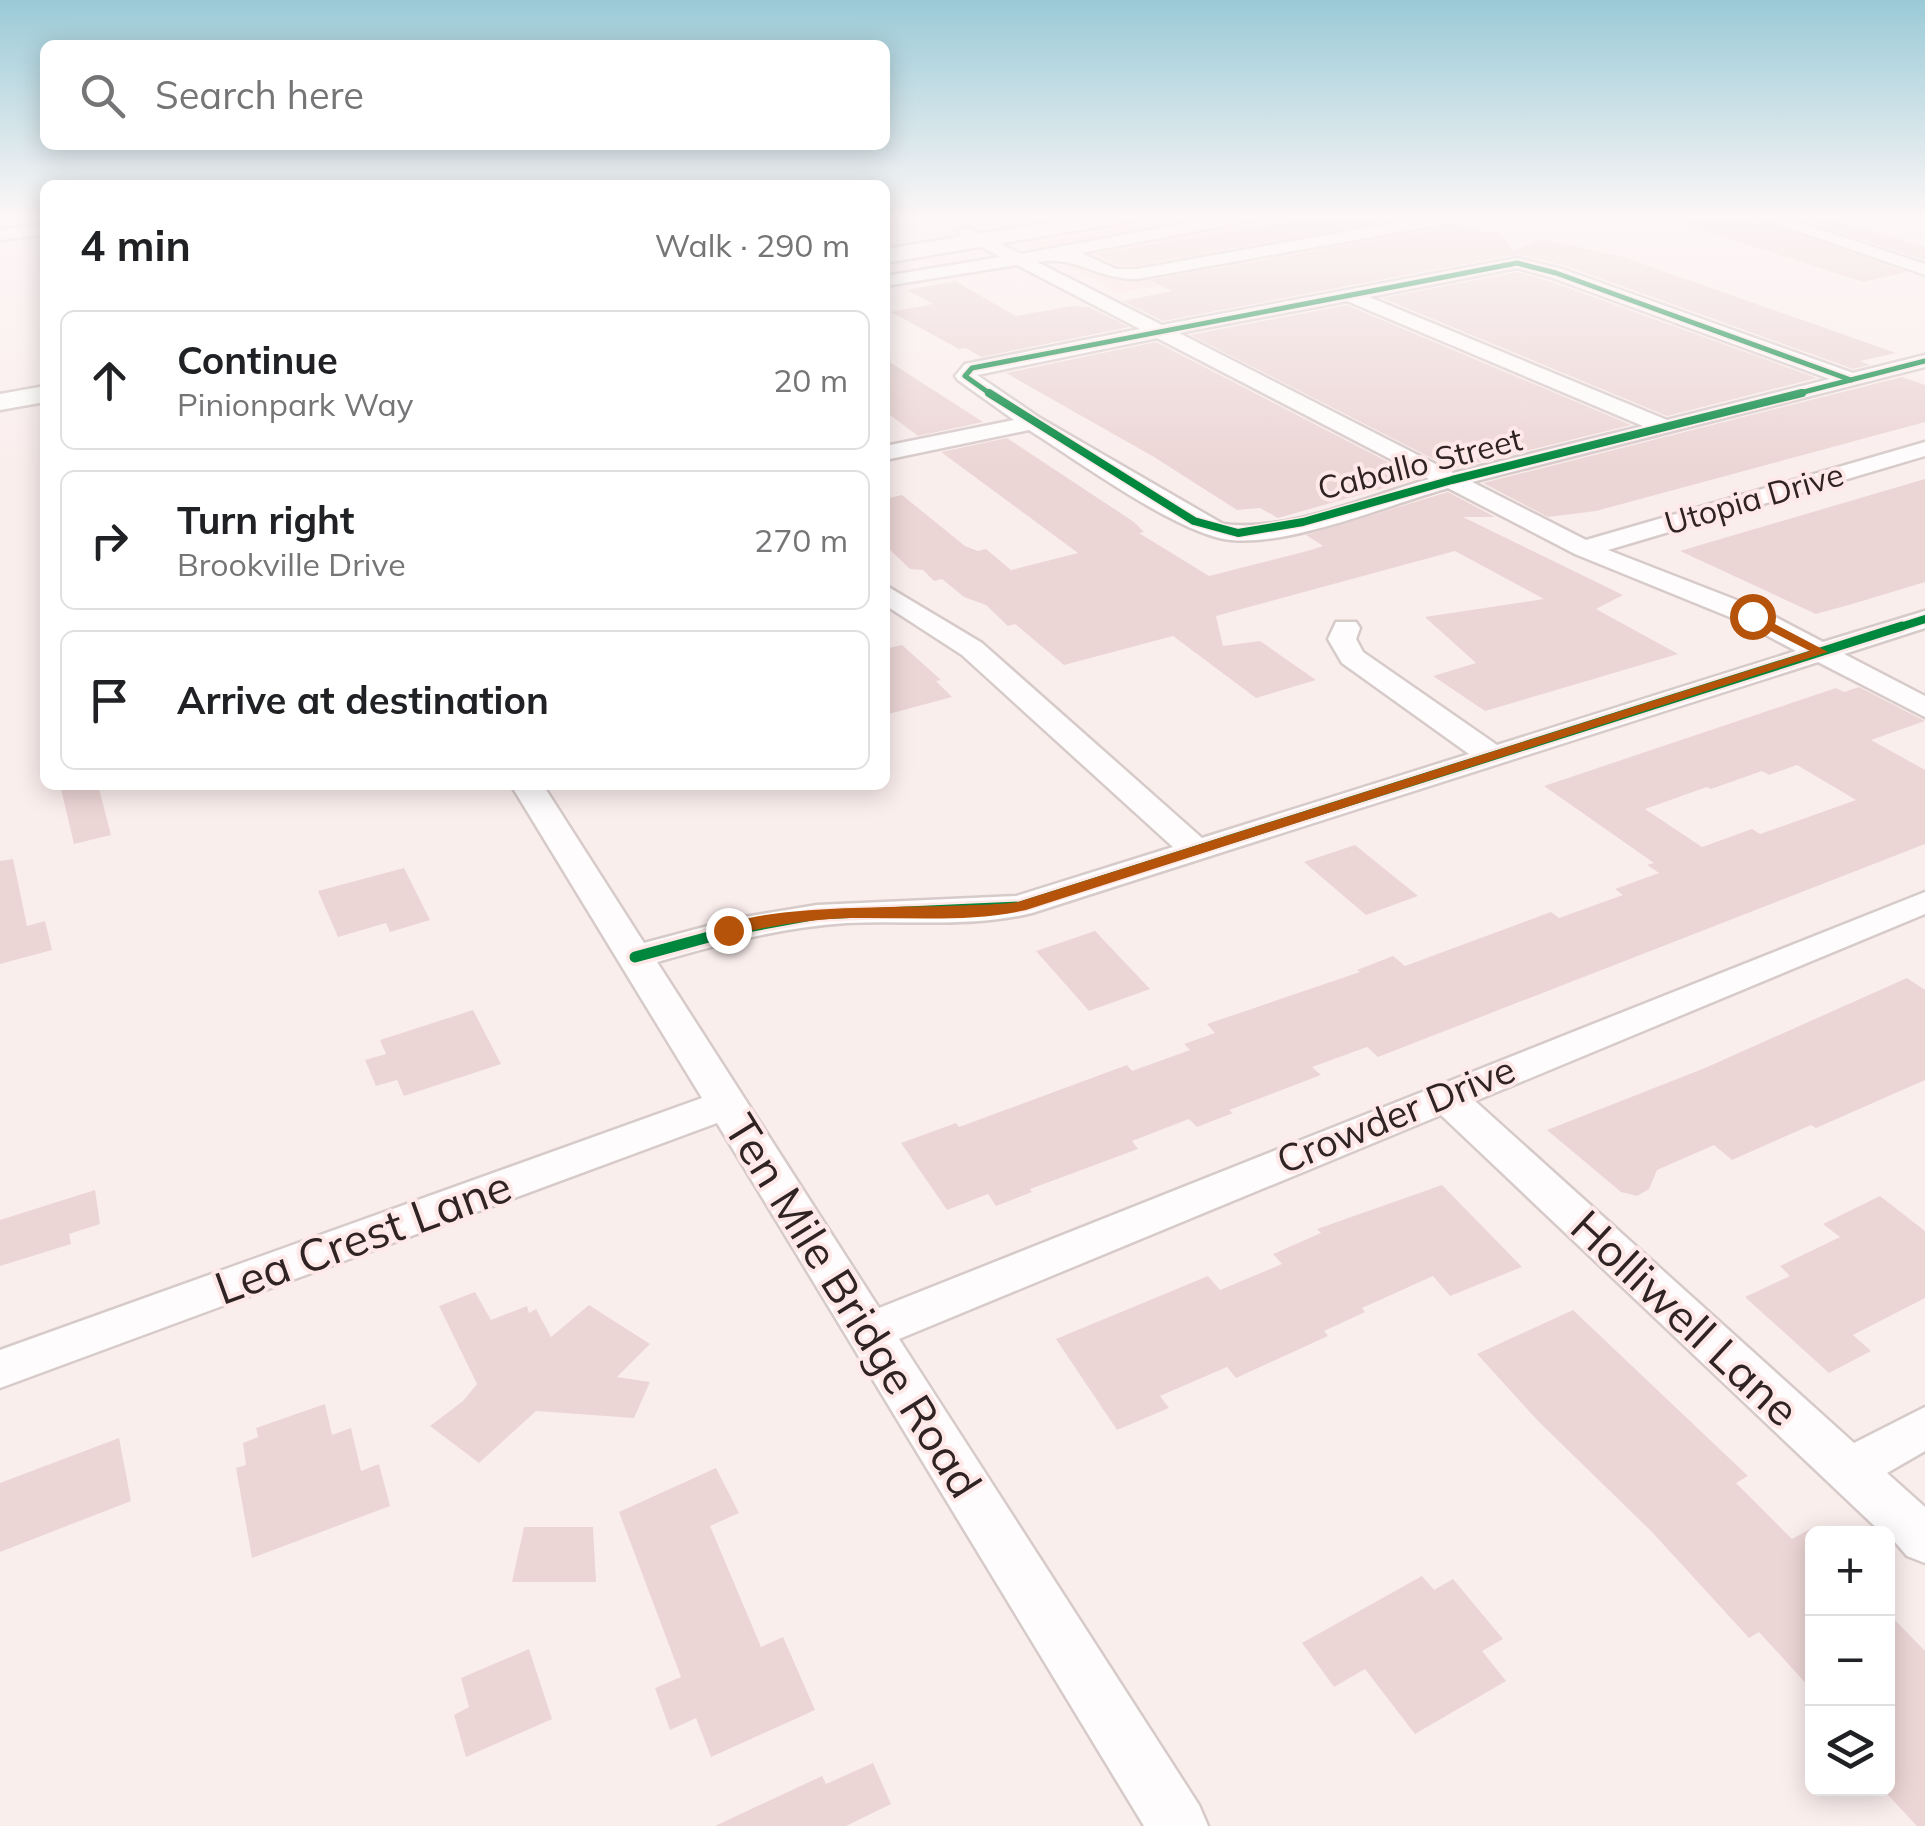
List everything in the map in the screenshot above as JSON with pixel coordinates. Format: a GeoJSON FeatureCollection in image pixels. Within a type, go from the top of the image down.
{"type":"FeatureCollection","features":[{"type":"Feature","properties":{"kind":"main road"},"geometry":{"type":"LineString","coordinates":[[0,390],[40,383]]}},
{"type":"Feature","properties":{"kind":"main road"},"geometry":{"type":"LineString","coordinates":[[0,402],[40,395]]}},
{"type":"Feature","properties":{"kind":"street"},"geometry":{"type":"LineString","coordinates":[[1093,299],[1584,550],[1752,616],[1925,708]]}},
{"type":"Feature","properties":{"kind":"street"},"geometry":{"type":"LineString","coordinates":[[1156,331],[1319,299]]}},
{"type":"Feature","properties":{"kind":"street"},"geometry":{"type":"LineString","coordinates":[[1358,299],[1667,428]]}},
{"type":"Feature","properties":{"kind":"street"},"geometry":{"type":"LineString","coordinates":[[1625,299],[1851,380]]}},
{"type":"Feature","properties":{"kind":"street","name":"Caballo Street"},"geometry":{"type":"LineString","coordinates":[[1156,331],[986,364],[965,376],[1032,423],[1194,521],[1228,532],[1274,527],[1925,361]]}},
{"type":"Feature","properties":{"kind":"street"},"geometry":{"type":"LineString","coordinates":[[890,452],[1032,423]]}},
{"type":"Feature","properties":{"kind":"street","name":"Utopia Drive"},"geometry":{"type":"LineString","coordinates":[[1584,550],[1925,449]]}},
{"type":"Feature","properties":{"kind":"street"},"geometry":{"type":"LineString","coordinates":[[890,597],[972,649],[1198,852]]}},
{"type":"Feature","properties":{"kind":"street"},"geometry":{"type":"LineString","coordinates":[[635,957],[782,919],[845,914],[978,913],[1020,906],[1925,619]]}},
{"type":"Feature","properties":{"kind":"street"},"geometry":{"type":"LineString","coordinates":[[1346,628],[1342,638],[1352,656],[1494,757]]}},
{"type":"Feature","properties":{"kind":"street","name":"Ten Mile Bridge Road"},"geometry":{"type":"LineString","coordinates":[[530,790],[1178,1826]]}},
{"type":"Feature","properties":{"kind":"street","name":"Crowder Drive"},"geometry":{"type":"LineString","coordinates":[[869,1332],[1925,902]]}},
{"type":"Feature","properties":{"kind":"street","name":"Holliwell Lane"},"geometry":{"type":"LineString","coordinates":[[1445,1096],[1925,1540]]}},
{"type":"Feature","properties":{"kind":"street","name":"Lea Crest Lane"},"geometry":{"type":"LineString","coordinates":[[0,1369],[727,1104]]}},
{"type":"Feature","properties":{"kind":"street"},"geometry":{"type":"LineString","coordinates":[[1849,1470],[1925,1428]]}},
{"type":"Feature","properties":{"kind":"building"},"geometry":{"type":"Polygon","coordinates":[[[924,299],[987,299],[1016,316],[1072,306],[1089,307],[1129,327],[981,357],[891,312],[933,304],[924,299]]]}},
{"type":"Feature","properties":{"kind":"building"},"geometry":{"type":"Polygon","coordinates":[[[1131,299],[1278,299],[1163,321],[1122,301],[1131,299]]]}},
{"type":"Feature","properties":{"kind":"building"},"geometry":{"type":"Polygon","coordinates":[[[1385,299],[1599,299],[1817,378],[1667,416],[1385,299]]]}},
{"type":"Feature","properties":{"kind":"building"},"geometry":{"type":"Polygon","coordinates":[[[1658,299],[1743,299],[1896,353],[1860,361],[1870,365],[1853,369],[1658,299]]]}},
{"type":"Feature","properties":{"kind":"building"},"geometry":{"type":"Polygon","coordinates":[[[1347,305],[1631,425],[1453,469],[1190,335],[1347,305]]]}},
{"type":"Feature","properties":{"kind":"building"},"geometry":{"type":"Polygon","coordinates":[[[1156,342],[1419,478],[1278,518],[1260,508],[1237,510],[1154,457],[1006,373],[1156,342]]]}},
{"type":"Feature","properties":{"kind":"building"},"geometry":{"type":"Polygon","coordinates":[[[890,362],[983,422],[918,436],[890,415],[890,362]]]}},
{"type":"Feature","properties":{"kind":"building"},"geometry":{"type":"Polygon","coordinates":[[[1902,377],[1925,385],[1925,422],[1596,511],[1548,517],[1483,483],[1902,377]]]}},
{"type":"Feature","properties":{"kind":"building"},"geometry":{"type":"Polygon","coordinates":[[[1007,438],[1134,522],[1144,532],[1139,533],[1209,576],[1323,546],[1306,535],[1448,492],[1495,517],[1463,517],[1623,595],[1596,609],[1678,654],[1485,711],[1433,676],[1476,663],[1425,617],[1544,599],[1455,551],[1216,616],[1223,646],[1260,641],[1316,680],[1256,698],[1173,636],[1064,665],[1015,624],[1008,626],[986,605],[964,597],[942,579],[934,581],[923,570],[910,569],[890,550],[890,498],[902,495],[965,546],[978,551],[986,549],[1011,570],[1078,553],[941,452],[1007,438]]]}},
{"type":"Feature","properties":{"kind":"building"},"geometry":{"type":"Polygon","coordinates":[[[1925,479],[1925,582],[1859,602],[1816,614],[1680,551],[1925,479]]]}},
{"type":"Feature","properties":{"kind":"building"},"geometry":{"type":"Polygon","coordinates":[[[902,645],[941,680],[936,681],[952,697],[890,714],[890,648],[902,645]]]}},
{"type":"Feature","properties":{"kind":"building"},"geometry":{"type":"Polygon","coordinates":[[[1859,687],[1925,721],[1871,740],[1925,770],[1925,844],[1378,1057],[1367,1047],[1312,1067],[1321,1075],[1229,1110],[1233,1113],[1197,1127],[1189,1119],[1132,1141],[1138,1149],[1030,1189],[1032,1192],[996,1206],[988,1194],[947,1210],[901,1143],[956,1123],[959,1127],[1127,1065],[1132,1071],[1190,1050],[1184,1044],[1215,1033],[1207,1024],[1360,972],[1357,970],[1393,956],[1405,966],[1551,912],[1559,918],[1623,895],[1615,889],[1659,873],[1647,865],[1654,863],[1544,786],[1836,688],[1844,692],[1859,687]],[[1797,765],[1769,775],[1762,771],[1645,809],[1702,847],[1752,829],[1760,834],[1856,800],[1797,765]]]}},
{"type":"Feature","properties":{"kind":"building"},"geometry":{"type":"Polygon","coordinates":[[[61,790],[99,790],[111,835],[74,844],[61,790]]]}},
{"type":"Feature","properties":{"kind":"building"},"geometry":{"type":"Polygon","coordinates":[[[1355,845],[1418,896],[1366,915],[1304,862],[1355,845]]]}},
{"type":"Feature","properties":{"kind":"building"},"geometry":{"type":"Polygon","coordinates":[[[13,859],[27,926],[45,921],[52,950],[0,964],[0,861],[13,859]]]}},
{"type":"Feature","properties":{"kind":"building"},"geometry":{"type":"Polygon","coordinates":[[[404,868],[430,920],[390,932],[386,923],[338,937],[318,891],[404,868]]]}},
{"type":"Feature","properties":{"kind":"building"},"geometry":{"type":"Polygon","coordinates":[[[1095,931],[1150,989],[1089,1011],[1036,951],[1095,931]]]}},
{"type":"Feature","properties":{"kind":"building"},"geometry":{"type":"Polygon","coordinates":[[[1907,978],[1925,990],[1925,1080],[1816,1128],[1811,1125],[1732,1160],[1714,1145],[1657,1170],[1649,1189],[1637,1196],[1621,1192],[1547,1130],[1705,1068],[1907,978]]]}},
{"type":"Feature","properties":{"kind":"building"},"geometry":{"type":"Polygon","coordinates":[[[473,1010],[501,1064],[404,1096],[397,1080],[376,1086],[365,1060],[386,1054],[380,1040],[473,1010]]]}},
{"type":"Feature","properties":{"kind":"building"},"geometry":{"type":"Polygon","coordinates":[[[1442,1185],[1522,1267],[1450,1296],[1433,1276],[1362,1308],[1365,1312],[1324,1331],[1328,1336],[1236,1378],[1227,1367],[1160,1396],[1169,1408],[1117,1430],[1056,1339],[1208,1276],[1220,1290],[1282,1264],[1273,1254],[1321,1233],[1317,1229],[1442,1185]]]}},
{"type":"Feature","properties":{"kind":"building"},"geometry":{"type":"Polygon","coordinates":[[[95,1190],[100,1224],[69,1234],[71,1244],[0,1266],[0,1220],[95,1190]]]}},
{"type":"Feature","properties":{"kind":"building"},"geometry":{"type":"Polygon","coordinates":[[[1880,1196],[1925,1231],[1925,1298],[1853,1335],[1871,1351],[1829,1373],[1745,1297],[1790,1276],[1780,1266],[1840,1237],[1823,1224],[1880,1196]]]}},
{"type":"Feature","properties":{"kind":"building"},"geometry":{"type":"Polygon","coordinates":[[[475,1292],[491,1320],[527,1306],[529,1313],[536,1309],[551,1337],[589,1305],[650,1344],[617,1377],[650,1382],[634,1418],[536,1411],[479,1463],[430,1426],[463,1401],[477,1384],[439,1306],[475,1292]]]}},
{"type":"Feature","properties":{"kind":"building"},"geometry":{"type":"Polygon","coordinates":[[[1573,1310],[1748,1476],[1736,1483],[1792,1539],[1805,1532],[1805,1682],[1759,1632],[1749,1638],[1652,1532],[1538,1421],[1477,1354],[1573,1310]]]}},
{"type":"Feature","properties":{"kind":"building"},"geometry":{"type":"Polygon","coordinates":[[[325,1404],[332,1435],[351,1428],[361,1471],[379,1464],[390,1506],[252,1558],[236,1468],[246,1465],[243,1443],[258,1437],[256,1428],[325,1404]]]}},
{"type":"Feature","properties":{"kind":"building"},"geometry":{"type":"Polygon","coordinates":[[[119,1438],[131,1501],[0,1552],[0,1483],[119,1438]]]}},
{"type":"Feature","properties":{"kind":"building"},"geometry":{"type":"Polygon","coordinates":[[[716,1468],[739,1513],[710,1526],[761,1647],[783,1637],[815,1710],[711,1757],[696,1718],[670,1730],[655,1688],[681,1677],[619,1512],[716,1468]]]}},
{"type":"Feature","properties":{"kind":"building"},"geometry":{"type":"Polygon","coordinates":[[[524,1527],[593,1527],[596,1582],[512,1582],[524,1527]]]}},
{"type":"Feature","properties":{"kind":"building"},"geometry":{"type":"Polygon","coordinates":[[[1422,1576],[1434,1590],[1453,1579],[1503,1639],[1482,1651],[1506,1681],[1415,1734],[1365,1669],[1334,1687],[1302,1643],[1422,1576]]]}},
{"type":"Feature","properties":{"kind":"building"},"geometry":{"type":"Polygon","coordinates":[[[1895,1620],[1925,1651],[1925,1826],[1917,1826],[1889,1796],[1895,1796],[1895,1620]]]}},
{"type":"Feature","properties":{"kind":"building"},"geometry":{"type":"Polygon","coordinates":[[[529,1649],[552,1719],[466,1757],[454,1715],[469,1707],[461,1678],[529,1649]]]}},
{"type":"Feature","properties":{"kind":"building"},"geometry":{"type":"Polygon","coordinates":[[[873,1763],[891,1804],[846,1826],[715,1826],[822,1776],[826,1784],[873,1763]]]}},
{"type":"Feature","properties":{"kind":"cycle path"},"geometry":{"type":"LineString","coordinates":[[1327,299],[987,364],[972,368],[965,376],[1032,423],[1194,521],[1215,530],[1238,533],[1303,522],[1452,480],[1851,380]]}},
{"type":"Feature","properties":{"kind":"cycle path"},"geometry":{"type":"LineString","coordinates":[[1628,299],[1851,380]]}},
{"type":"Feature","properties":{"kind":"cycle path"},"geometry":{"type":"LineString","coordinates":[[1851,380],[1925,361]]}},
{"type":"Feature","properties":{"kind":"cycle path"},"geometry":{"type":"LineString","coordinates":[[635,957],[738,929],[817,915],[1020,906],[1925,619]]}},
{"type":"Feature","properties":{"kind":"route"},"geometry":{"type":"LineString","coordinates":[[728,930],[782,919],[845,914],[978,913],[1020,906],[1822,652],[1752,616]]}}]}
